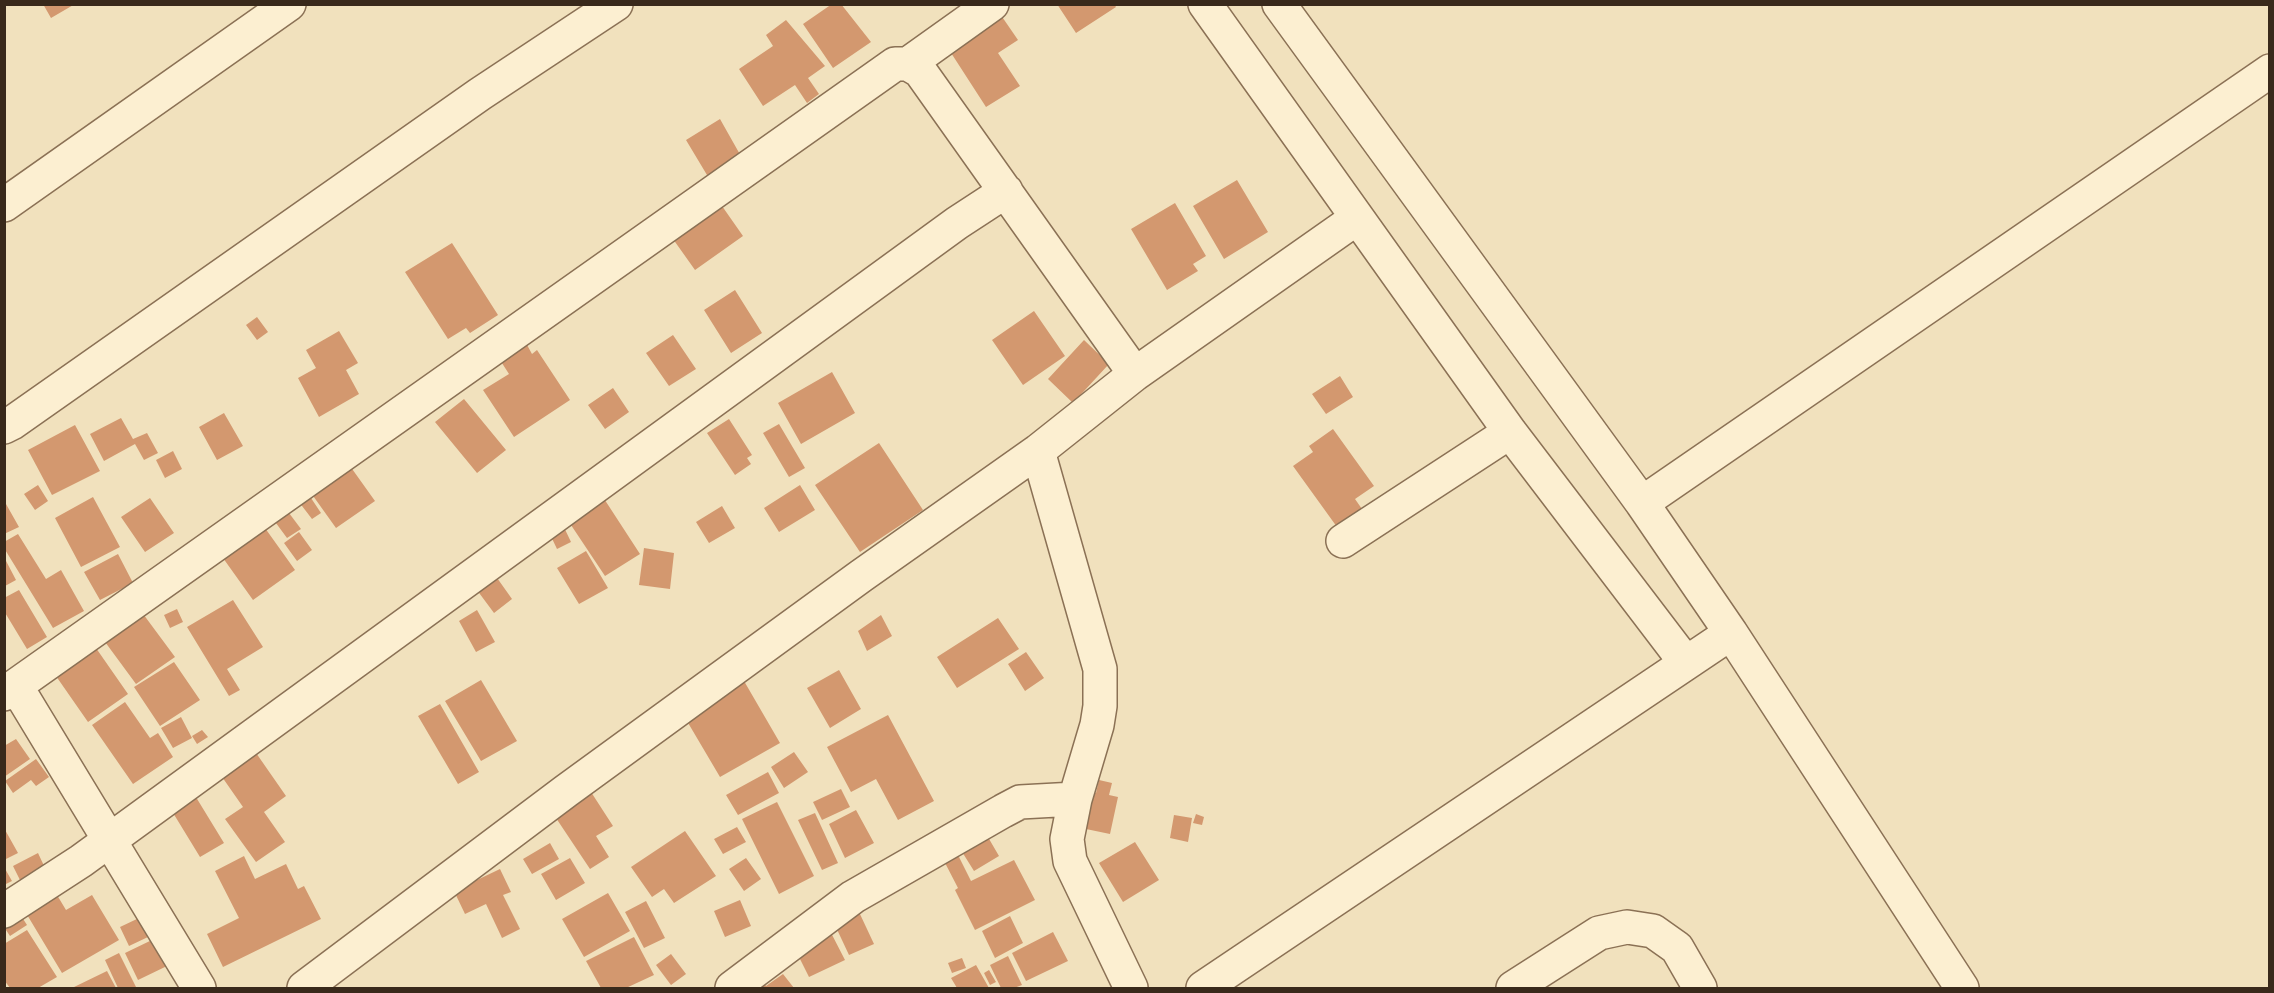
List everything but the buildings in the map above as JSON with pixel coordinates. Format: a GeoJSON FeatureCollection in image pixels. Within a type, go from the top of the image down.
{"type":"FeatureCollection","features":[{"type":"Feature","properties":{"kind":"street"},"geometry":{"type":"LineString","coordinates":[[4,205],[289,4]]}},
{"type":"Feature","properties":{"kind":"street"},"geometry":{"type":"LineString","coordinates":[[4,427],[480,94],[616,4]]}},
{"type":"Feature","properties":{"kind":"street"},"geometry":{"type":"LineString","coordinates":[[908,64],[992,4]]}},
{"type":"Feature","properties":{"kind":"street"},"geometry":{"type":"LineString","coordinates":[[1205,4],[1510,432],[1686,663]]}},
{"type":"Feature","properties":{"kind":"street"},"geometry":{"type":"LineString","coordinates":[[1280,4],[1642,503],[1731,633],[1962,988]]}},
{"type":"Feature","properties":{"kind":"street"},"geometry":{"type":"LineString","coordinates":[[199,988],[109,839],[10,690],[888,68],[895,64],[908,64],[920,71],[1135,374]]}},
{"type":"Feature","properties":{"kind":"street"},"geometry":{"type":"LineString","coordinates":[[1642,503],[2270,71]]}},
{"type":"Feature","properties":{"kind":"street"},"geometry":{"type":"LineString","coordinates":[[4,910],[64,872],[947,230],[1005,191]]}},
{"type":"Feature","properties":{"kind":"street"},"geometry":{"type":"LineString","coordinates":[[304,988],[566,790],[1038,451],[1135,374],[1357,218]]}},
{"type":"Feature","properties":{"kind":"street"},"geometry":{"type":"LineString","coordinates":[[1343,541],[1510,432]]}},
{"type":"Feature","properties":{"kind":"street"},"geometry":{"type":"LineString","coordinates":[[1038,451],[1100,669],[1100,706],[1097,725],[1075,799],[1067,839],[1070,861],[1131,988]]}},
{"type":"Feature","properties":{"kind":"street"},"geometry":{"type":"LineString","coordinates":[[1203,988],[1731,633]]}},
{"type":"Feature","properties":{"kind":"street"},"geometry":{"type":"LineString","coordinates":[[732,988],[854,897],[1003,811],[1020,802],[1075,799]]}},
{"type":"Feature","properties":{"kind":"street"},"geometry":{"type":"LineString","coordinates":[[1513,988],[1599,933],[1628,927],[1653,931],[1677,948],[1700,988]]}}]}
